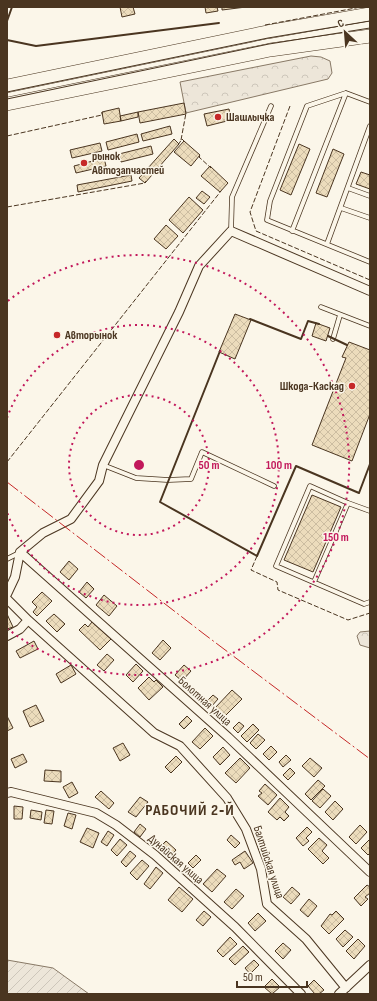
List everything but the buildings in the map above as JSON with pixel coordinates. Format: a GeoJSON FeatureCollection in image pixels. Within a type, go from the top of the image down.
{"type":"FeatureCollection","features":[{"type":"Feature","properties":{"kind":"main road"},"geometry":{"type":"LineString","coordinates":[[7,86],[267,32],[370,14]]}},
{"type":"Feature","properties":{"kind":"main road"},"geometry":{"type":"LineString","coordinates":[[7,104],[270,50],[370,36]]}},
{"type":"Feature","properties":{"kind":"street"},"geometry":{"type":"LineString","coordinates":[[7,594],[15,577],[20,552],[43,533],[71,519],[99,481],[103,465],[199,266],[231,231],[370,290]]}},
{"type":"Feature","properties":{"kind":"street","name":"Болотная улица"},"geometry":{"type":"LineString","coordinates":[[20,552],[228,737],[370,872]]}},
{"type":"Feature","properties":{"kind":"street","name":"Балтийская улица"},"geometry":{"type":"LineString","coordinates":[[7,600],[154,733],[180,746],[227,798],[246,829],[261,869],[267,904],[306,939],[346,988]]}},
{"type":"Feature","properties":{"kind":"street"},"geometry":{"type":"LineString","coordinates":[[7,636],[20,629],[28,620]]}},
{"type":"Feature","properties":{"kind":"street","name":"Дунайская улица"},"geometry":{"type":"LineString","coordinates":[[8,790],[96,813],[116,825],[155,855],[235,927],[301,994]]}},
{"type":"Feature","properties":{"kind":"street"},"geometry":{"type":"LineString","coordinates":[[339,994],[370,965]]}},
{"type":"Feature","properties":{"kind":"lane"},"geometry":{"type":"LineString","coordinates":[[370,102],[346,93],[307,106],[270,201],[267,220],[370,262]]}},
{"type":"Feature","properties":{"kind":"lane"},"geometry":{"type":"LineString","coordinates":[[292,230],[346,93]]}},
{"type":"Feature","properties":{"kind":"lane"},"geometry":{"type":"LineString","coordinates":[[231,231],[232,197],[271,106]]}},
{"type":"Feature","properties":{"kind":"lane"},"geometry":{"type":"LineString","coordinates":[[327,244],[370,126]]}},
{"type":"Feature","properties":{"kind":"lane"},"geometry":{"type":"LineString","coordinates":[[348,188],[370,196]]}},
{"type":"Feature","properties":{"kind":"lane"},"geometry":{"type":"LineString","coordinates":[[340,208],[370,218]]}},
{"type":"Feature","properties":{"kind":"lane"},"geometry":{"type":"LineString","coordinates":[[321,307],[370,326]]}},
{"type":"Feature","properties":{"kind":"lane"},"geometry":{"type":"LineString","coordinates":[[332,339],[340,315]]}},
{"type":"Feature","properties":{"kind":"lane"},"geometry":{"type":"LineString","coordinates":[[103,465],[136,478],[168,480],[191,478],[202,452],[274,486]]}},
{"type":"Feature","properties":{"kind":"lane"},"geometry":{"type":"LineString","coordinates":[[370,511],[310,486],[276,566],[364,604],[370,602]]}},
{"type":"Feature","properties":{"kind":"lane"},"geometry":{"type":"LineString","coordinates":[[314,582],[348,503]]}},
{"type":"Feature","properties":{"kind":"lane"},"geometry":{"type":"LineString","coordinates":[[7,559],[20,552]]}},
{"type":"Feature","properties":{"kind":"green space"},"geometry":{"type":"Polygon","coordinates":[[[311,56],[321,57],[330,61],[332,73],[328,79],[186,113],[180,82],[311,56]]]}},
{"type":"Feature","properties":{"kind":"green space"},"geometry":{"type":"Polygon","coordinates":[[[370,631],[370,648],[360,645],[357,636],[360,632],[370,631]]]}},
{"type":"Feature","properties":{"kind":"green space"},"geometry":{"type":"Polygon","coordinates":[[[7,960],[53,968],[89,994],[7,994],[7,960]]]}},
{"type":"Feature","properties":{"kind":"tram line"},"geometry":{"type":"LineString","coordinates":[[7,92],[268,38],[370,21]]}},
{"type":"Feature","properties":{"kind":"tram line"},"geometry":{"type":"LineString","coordinates":[[7,99],[269,44],[370,28]]}},
{"type":"Feature","properties":{"kind":"fence"},"geometry":{"type":"LineString","coordinates":[[265,25],[361,7]]}},
{"type":"Feature","properties":{"kind":"fence"},"geometry":{"type":"LineString","coordinates":[[290,106],[250,212],[256,231],[370,280]]}},
{"type":"Feature","properties":{"kind":"fence"},"geometry":{"type":"LineString","coordinates":[[7,136],[102,115],[102,112]]}},
{"type":"Feature","properties":{"kind":"fence"},"geometry":{"type":"LineString","coordinates":[[181,140],[186,113]]}},
{"type":"Feature","properties":{"kind":"fence"},"geometry":{"type":"LineString","coordinates":[[178,145],[182,139],[186,143]]}},
{"type":"Feature","properties":{"kind":"fence"},"geometry":{"type":"LineString","coordinates":[[200,156],[199,157],[211,168]]}},
{"type":"Feature","properties":{"kind":"fence"},"geometry":{"type":"LineString","coordinates":[[7,207],[145,183],[146,181]]}},
{"type":"Feature","properties":{"kind":"fence"},"geometry":{"type":"LineString","coordinates":[[7,462],[221,191]]}},
{"type":"Feature","properties":{"kind":"fence"},"geometry":{"type":"LineString","coordinates":[[257,556],[251,570],[277,582],[278,590],[348,620],[370,613]]}},
{"type":"Feature","properties":{"kind":"wall"},"geometry":{"type":"LineString","coordinates":[[7,21],[12,7]]}},
{"type":"Feature","properties":{"kind":"wall"},"geometry":{"type":"LineString","coordinates":[[7,40],[36,46],[219,23]]}},
{"type":"Feature","properties":{"kind":"wall"},"geometry":{"type":"LineString","coordinates":[[250,319],[301,339],[308,321],[319,324]]}},
{"type":"Feature","properties":{"kind":"wall"},"geometry":{"type":"LineString","coordinates":[[328,336],[347,345]]}},
{"type":"Feature","properties":{"kind":"wall"},"geometry":{"type":"LineString","coordinates":[[220,351],[160,502],[257,556],[296,466],[359,493],[370,464]]}},
{"type":"Feature","properties":{"kind":"power"},"geometry":{"type":"LineString","coordinates":[[7,482],[204,634],[370,759]]}},
{"type":"Feature","properties":{"kind":"place","name":"Шашлычка"},"geometry":{"type":"Point","coordinates":[218,117]}},
{"type":"Feature","properties":{"kind":"place","name":"рынок Автозапчастей"},"geometry":{"type":"Point","coordinates":[84,163]}},
{"type":"Feature","properties":{"kind":"place","name":"Авторынок"},"geometry":{"type":"Point","coordinates":[57,335]}},
{"type":"Feature","properties":{"kind":"place","name":"Шкода-Каскад"},"geometry":{"type":"Point","coordinates":[352,386]}},
{"type":"Feature","properties":{"kind":"district","name":"РАБОЧИЙ 2‑Й"},"geometry":{"type":"Point","coordinates":[190,809]}}]}
